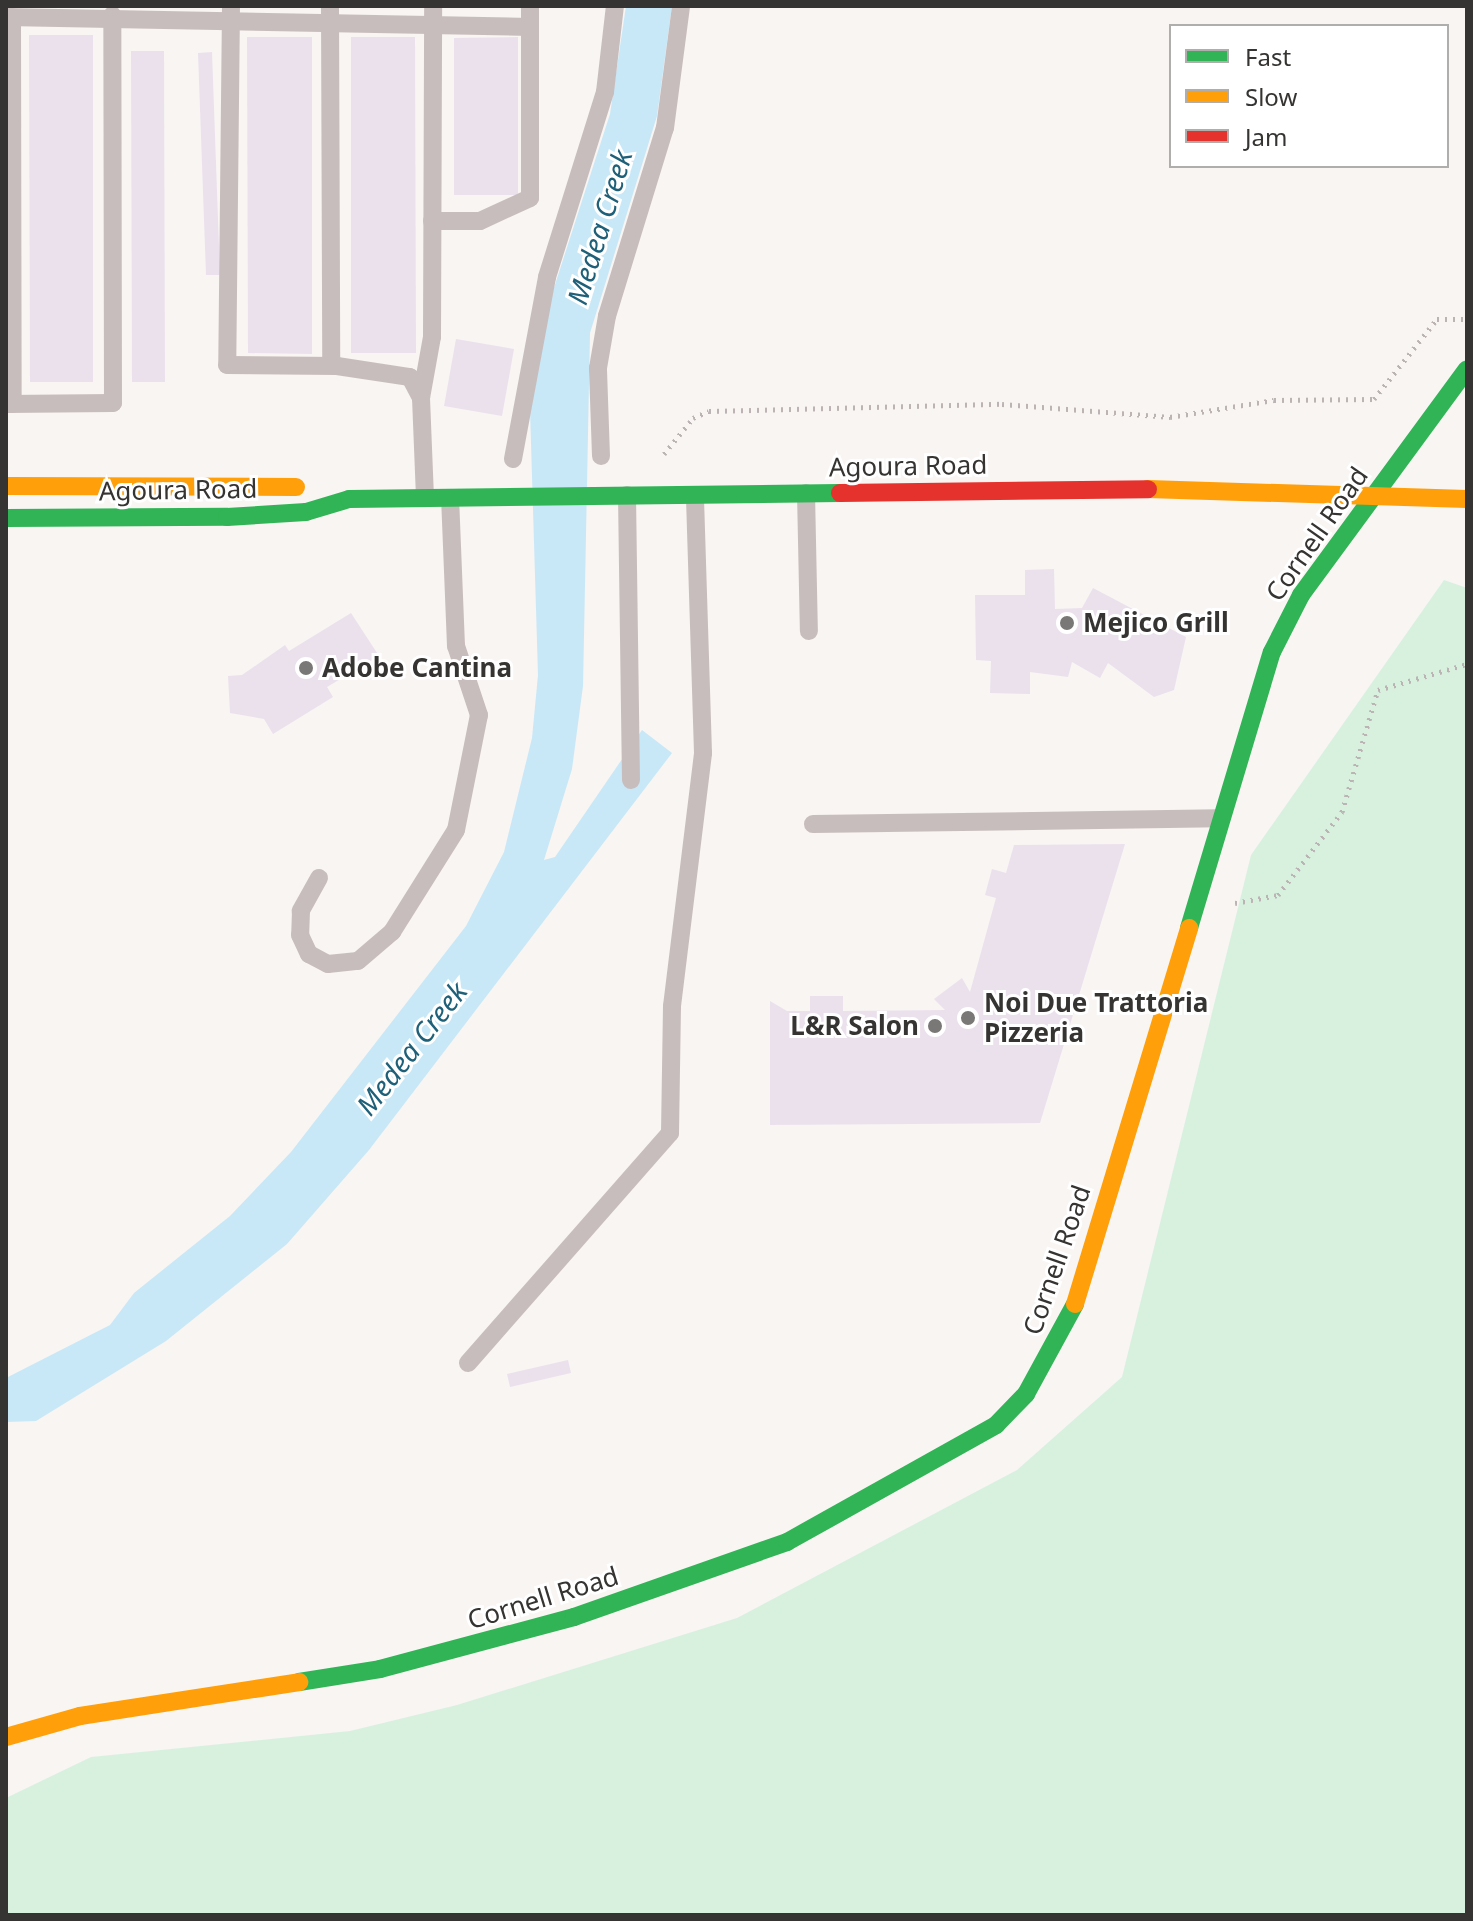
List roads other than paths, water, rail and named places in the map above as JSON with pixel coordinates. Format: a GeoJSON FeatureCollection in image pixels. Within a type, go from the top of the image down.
{"type":"FeatureCollection","features":[{"type":"Feature","properties":{"kind":"street","name":"Cornell Road"},"geometry":{"type":"LineString","coordinates":[[6,1737],[80,1716],[380,1669],[574,1617],[787,1542],[996,1425],[1035,1381],[1074,1308],[1218,818],[1272,652],[1301,595],[1467,369]]}},
{"type":"Feature","properties":{"kind":"street","name":"Agoura Road"},"geometry":{"type":"LineString","coordinates":[[6,486],[303,487],[349,499],[806,493],[1374,493],[1467,499]]}},
{"type":"Feature","properties":{"kind":"street","name":"Agoura Road"},"geometry":{"type":"LineString","coordinates":[[6,518],[243,516],[306,512],[349,499]]}},
{"type":"Feature","properties":{"kind":"lane"},"geometry":{"type":"LineString","coordinates":[[432,221],[480,221],[530,198],[530,6]]}},
{"type":"Feature","properties":{"kind":"lane"},"geometry":{"type":"LineString","coordinates":[[513,459],[547,277],[605,92],[615,6]]}},
{"type":"Feature","properties":{"kind":"lane"},"geometry":{"type":"LineString","coordinates":[[601,456],[598,368],[607,316],[665,128],[681,6]]}},
{"type":"Feature","properties":{"kind":"lane"},"geometry":{"type":"LineString","coordinates":[[112,15],[113,403],[9,404],[9,17],[112,15],[433,16],[530,27]]}},
{"type":"Feature","properties":{"kind":"lane"},"geometry":{"type":"LineString","coordinates":[[330,15],[331,365]]}},
{"type":"Feature","properties":{"kind":"lane"},"geometry":{"type":"LineString","coordinates":[[230,16],[227,365],[331,365],[410,377],[421,398]]}},
{"type":"Feature","properties":{"kind":"lane"},"geometry":{"type":"LineString","coordinates":[[425,498],[421,398],[432,337],[433,16]]}},
{"type":"Feature","properties":{"kind":"lane"},"geometry":{"type":"LineString","coordinates":[[806,493],[809,631]]}},
{"type":"Feature","properties":{"kind":"lane"},"geometry":{"type":"LineString","coordinates":[[627,495],[631,780]]}},
{"type":"Feature","properties":{"kind":"lane"},"geometry":{"type":"LineString","coordinates":[[468,1363],[670,1133],[672,1006],[703,753],[695,496]]}},
{"type":"Feature","properties":{"kind":"lane"},"geometry":{"type":"LineString","coordinates":[[319,878],[301,911],[300,935],[309,954],[328,964],[358,961],[392,932],[456,830],[479,715],[456,646],[450,498]]}},
{"type":"Feature","properties":{"kind":"lane"},"geometry":{"type":"LineString","coordinates":[[813,824],[1218,818]]}},
{"type":"Feature","properties":{"kind":"water","name":"Medea Creek"},"geometry":{"type":"Polygon","coordinates":[[[626,6],[672,6],[657,116],[590,333],[583,686],[572,769],[544,860],[555,857],[642,730],[672,753],[369,1150],[287,1244],[166,1341],[36,1421],[6,1422],[6,1378],[110,1325],[134,1293],[230,1216],[291,1152],[466,926],[504,852],[532,738],[538,675],[530,410],[551,297],[610,114],[626,6]]]}},
{"type":"Feature","properties":{"kind":"place","name":"Mejico Grill"},"geometry":{"type":"Point","coordinates":[1067,623]}},
{"type":"Feature","properties":{"kind":"place","name":"Adobe Cantina"},"geometry":{"type":"Point","coordinates":[306,668]}},
{"type":"Feature","properties":{"kind":"place","name":"Noi Due Trattoria Pizzeria"},"geometry":{"type":"Point","coordinates":[968,1018]}},
{"type":"Feature","properties":{"kind":"place","name":"L&R Salon"},"geometry":{"type":"Point","coordinates":[935,1026]}}]}
